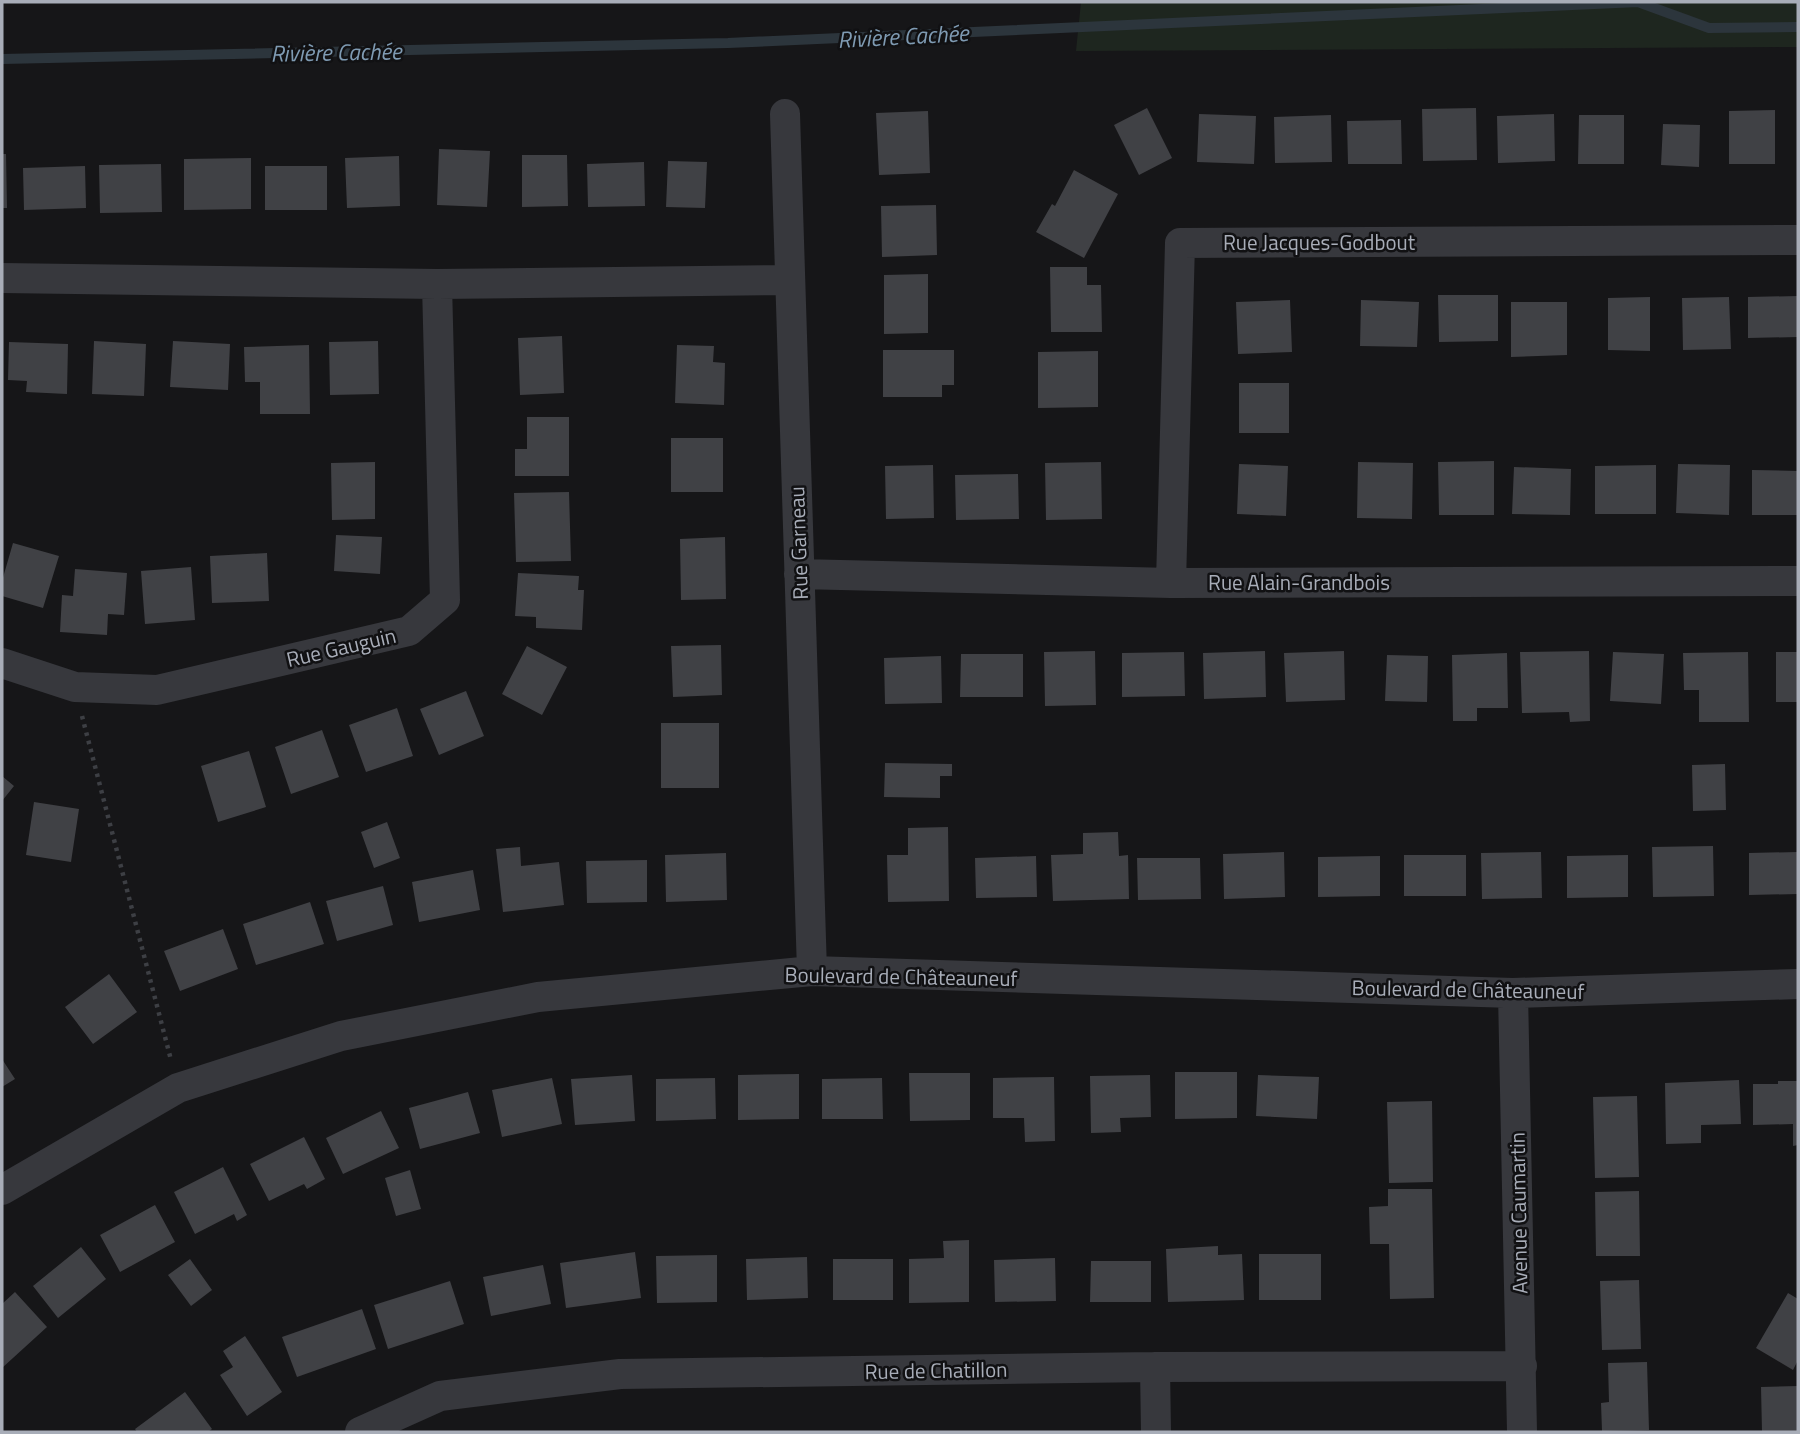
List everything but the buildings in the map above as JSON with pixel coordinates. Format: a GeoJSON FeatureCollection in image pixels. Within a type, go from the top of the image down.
{"type":"FeatureCollection","features":[{"type":"Feature","properties":{"kind":"street","name":"Rue Garneau"},"geometry":{"type":"LineString","coordinates":[[785,114],[812,971]]}},
{"type":"Feature","properties":{"kind":"street","name":"Rue Jacques-Godbout"},"geometry":{"type":"LineString","coordinates":[[1171,583],[1180,243],[1798,240]]}},
{"type":"Feature","properties":{"kind":"street"},"geometry":{"type":"LineString","coordinates":[[2,278],[438,284],[790,281]]}},
{"type":"Feature","properties":{"kind":"street","name":"Rue Gauguin"},"geometry":{"type":"LineString","coordinates":[[2,663],[75,687],[157,690],[409,631],[445,600],[438,284]]}},
{"type":"Feature","properties":{"kind":"street","name":"Rue Alain-Grandbois"},"geometry":{"type":"LineString","coordinates":[[799,574],[1171,583],[1798,582]]}},
{"type":"Feature","properties":{"kind":"street","name":"Boulevard de Châteauneuf"},"geometry":{"type":"LineString","coordinates":[[2,1190],[178,1088],[341,1036],[538,997],[812,971],[1513,993],[1798,984]]}},
{"type":"Feature","properties":{"kind":"street","name":"Avenue Caumartin"},"geometry":{"type":"LineString","coordinates":[[1513,993],[1522,1432]]}},
{"type":"Feature","properties":{"kind":"street","name":"Rue de Chatillon"},"geometry":{"type":"LineString","coordinates":[[360,1432],[440,1396],[620,1374],[1155,1367],[1521,1366]]}},
{"type":"Feature","properties":{"kind":"street"},"geometry":{"type":"LineString","coordinates":[[1155,1367],[1156,1432]]}},
{"type":"Feature","properties":{"kind":"path"},"geometry":{"type":"LineString","coordinates":[[75,687],[178,1088]]}},
{"type":"Feature","properties":{"kind":"shaded area"},"geometry":{"type":"Polygon","coordinates":[[[1081,2],[1798,2],[1798,47],[1076,51],[1081,2]]]}},
{"type":"Feature","properties":{"kind":"waterway","name":"Rivière Cachée"},"geometry":{"type":"LineString","coordinates":[[2,59],[728,43],[1638,2],[1709,28],[1798,27]]}}]}
